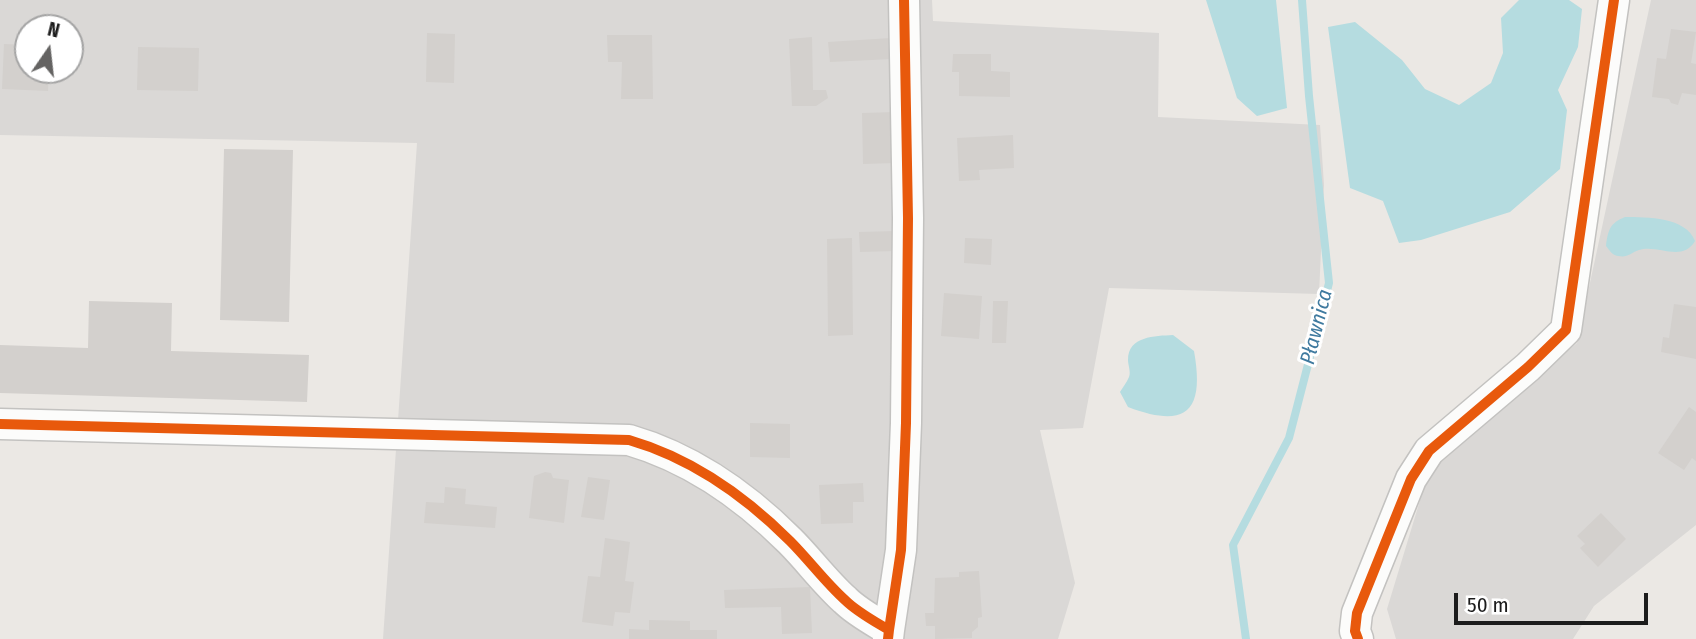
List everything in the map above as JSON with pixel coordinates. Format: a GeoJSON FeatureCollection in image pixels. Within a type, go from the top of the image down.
{"type":"FeatureCollection","features":[{"type":"Feature","properties":{"kind":"street"},"geometry":{"type":"LineString","coordinates":[[888,635],[901,550],[906,423],[908,218],[904,0]]}},
{"type":"Feature","properties":{"kind":"street"},"geometry":{"type":"LineString","coordinates":[[1358,639],[1355,631],[1357,613],[1411,479],[1429,451],[1528,367],[1566,330],[1614,0]]}},
{"type":"Feature","properties":{"kind":"street"},"geometry":{"type":"LineString","coordinates":[[0,424],[629,440],[656,448],[692,464],[713,478],[789,540],[846,601],[888,635]]}},
{"type":"Feature","properties":{"kind":"shaded area"},"geometry":{"type":"Polygon","coordinates":[[[0,0],[932,0],[933,21],[1159,33],[1158,117],[1320,125],[1324,185],[1319,294],[1109,288],[1083,428],[1040,430],[1075,583],[1058,639],[383,639],[417,143],[0,135],[0,0]]]}},
{"type":"Feature","properties":{"kind":"shaded area"},"geometry":{"type":"Polygon","coordinates":[[[1651,0],[1696,0],[1696,525],[1594,606],[1573,639],[1396,639],[1387,609],[1432,461],[1577,343],[1651,0]]]}},
{"type":"Feature","properties":{"kind":"water"},"geometry":{"type":"Polygon","coordinates":[[[1206,0],[1276,0],[1287,108],[1257,116],[1237,98],[1206,0]]]}},
{"type":"Feature","properties":{"kind":"water"},"geometry":{"type":"Polygon","coordinates":[[[1519,0],[1569,0],[1582,9],[1578,47],[1558,90],[1567,110],[1560,169],[1510,212],[1421,240],[1399,243],[1383,201],[1350,188],[1328,27],[1355,22],[1402,60],[1425,89],[1459,105],[1491,83],[1503,53],[1501,18],[1519,0]]]}},
{"type":"Feature","properties":{"kind":"water"},"geometry":{"type":"Polygon","coordinates":[[[1625,217],[1654,218],[1675,223],[1690,233],[1695,241],[1683,251],[1646,249],[1624,256],[1616,255],[1606,246],[1608,236],[1613,225],[1625,217]]]}},
{"type":"Feature","properties":{"kind":"water"},"geometry":{"type":"Polygon","coordinates":[[[1173,335],[1194,351],[1197,372],[1193,401],[1187,410],[1177,415],[1164,416],[1128,407],[1120,392],[1129,377],[1129,352],[1137,342],[1144,339],[1173,335]]]}},
{"type":"Feature","properties":{"kind":"building"},"geometry":{"type":"Polygon","coordinates":[[[1671,29],[1696,32],[1691,63],[1696,64],[1696,95],[1682,93],[1678,105],[1671,103],[1669,99],[1652,97],[1657,58],[1666,59],[1671,29]]]}},
{"type":"Feature","properties":{"kind":"building"},"geometry":{"type":"Polygon","coordinates":[[[427,33],[455,34],[454,83],[426,82],[427,33]]]}},
{"type":"Feature","properties":{"kind":"building"},"geometry":{"type":"Polygon","coordinates":[[[607,35],[652,35],[653,99],[621,99],[622,62],[608,62],[607,35]]]}},
{"type":"Feature","properties":{"kind":"building"},"geometry":{"type":"Polygon","coordinates":[[[812,37],[813,90],[826,90],[828,98],[816,106],[792,106],[789,39],[812,37]]]}},
{"type":"Feature","properties":{"kind":"building"},"geometry":{"type":"Polygon","coordinates":[[[891,38],[892,59],[830,62],[828,42],[891,38]]]}},
{"type":"Feature","properties":{"kind":"building"},"geometry":{"type":"Polygon","coordinates":[[[4,44],[14,44],[14,84],[48,84],[48,91],[2,89],[4,44]]]}},
{"type":"Feature","properties":{"kind":"building"},"geometry":{"type":"Polygon","coordinates":[[[138,47],[199,48],[198,91],[137,90],[138,47]]]}},
{"type":"Feature","properties":{"kind":"building"},"geometry":{"type":"Polygon","coordinates":[[[953,54],[991,54],[991,71],[1010,72],[1010,97],[959,96],[959,72],[952,72],[953,54]]]}},
{"type":"Feature","properties":{"kind":"building"},"geometry":{"type":"Polygon","coordinates":[[[895,112],[896,163],[863,164],[862,113],[895,112]]]}},
{"type":"Feature","properties":{"kind":"building"},"geometry":{"type":"Polygon","coordinates":[[[1013,135],[1014,168],[979,170],[980,180],[959,181],[957,138],[1013,135]]]}},
{"type":"Feature","properties":{"kind":"building"},"geometry":{"type":"Polygon","coordinates":[[[224,149],[293,150],[289,322],[220,320],[224,149]]]}},
{"type":"Feature","properties":{"kind":"building"},"geometry":{"type":"Polygon","coordinates":[[[896,231],[896,251],[860,252],[859,232],[896,231]]]}},
{"type":"Feature","properties":{"kind":"building"},"geometry":{"type":"Polygon","coordinates":[[[852,238],[853,335],[828,336],[827,239],[852,238]]]}},
{"type":"Feature","properties":{"kind":"building"},"geometry":{"type":"Polygon","coordinates":[[[965,238],[992,239],[991,265],[964,263],[965,238]]]}},
{"type":"Feature","properties":{"kind":"building"},"geometry":{"type":"Polygon","coordinates":[[[944,293],[982,296],[979,339],[941,336],[944,293]]]}},
{"type":"Feature","properties":{"kind":"building"},"geometry":{"type":"Polygon","coordinates":[[[89,301],[172,303],[171,351],[309,355],[307,402],[0,393],[0,345],[88,348],[89,301]]]}},
{"type":"Feature","properties":{"kind":"building"},"geometry":{"type":"Polygon","coordinates":[[[993,301],[1008,301],[1006,343],[992,343],[993,301]]]}},
{"type":"Feature","properties":{"kind":"building"},"geometry":{"type":"Polygon","coordinates":[[[1674,304],[1696,307],[1696,359],[1661,352],[1663,337],[1669,338],[1674,304]]]}},
{"type":"Feature","properties":{"kind":"building"},"geometry":{"type":"Polygon","coordinates":[[[1689,407],[1696,412],[1696,461],[1692,458],[1684,470],[1658,453],[1689,407]]]}},
{"type":"Feature","properties":{"kind":"building"},"geometry":{"type":"Polygon","coordinates":[[[750,423],[790,424],[790,458],[750,457],[750,423]]]}},
{"type":"Feature","properties":{"kind":"building"},"geometry":{"type":"Polygon","coordinates":[[[551,473],[553,478],[569,480],[564,523],[529,518],[534,476],[551,473]]]}},
{"type":"Feature","properties":{"kind":"building"},"geometry":{"type":"Polygon","coordinates":[[[588,477],[610,480],[604,520],[581,517],[588,477]]]}},
{"type":"Feature","properties":{"kind":"building"},"geometry":{"type":"Polygon","coordinates":[[[863,483],[864,502],[853,502],[853,523],[821,524],[819,485],[863,483]]]}},
{"type":"Feature","properties":{"kind":"building"},"geometry":{"type":"Polygon","coordinates":[[[445,487],[466,489],[465,504],[497,507],[495,528],[424,523],[426,502],[444,503],[445,487]]]}},
{"type":"Feature","properties":{"kind":"building"},"geometry":{"type":"Polygon","coordinates":[[[1601,513],[1626,539],[1598,567],[1580,548],[1585,544],[1577,536],[1601,513]]]}},
{"type":"Feature","properties":{"kind":"building"},"geometry":{"type":"Polygon","coordinates":[[[605,538],[630,542],[625,581],[634,582],[630,613],[615,612],[613,626],[582,622],[588,576],[600,577],[605,538]]]}},
{"type":"Feature","properties":{"kind":"building"},"geometry":{"type":"Polygon","coordinates":[[[979,571],[982,617],[978,618],[978,627],[972,632],[972,638],[935,639],[935,626],[926,626],[925,613],[934,613],[935,578],[959,577],[959,572],[979,571]]]}},
{"type":"Feature","properties":{"kind":"building"},"geometry":{"type":"Polygon","coordinates":[[[810,587],[812,633],[782,634],[781,607],[725,608],[724,590],[810,587]]]}},
{"type":"Feature","properties":{"kind":"building"},"geometry":{"type":"Polygon","coordinates":[[[649,620],[690,621],[690,630],[717,630],[717,639],[629,639],[629,629],[649,630],[649,620]]]}},
{"type":"Feature","properties":{"kind":"waterway","name":"Pławnica"},"geometry":{"type":"LineString","coordinates":[[1246,639],[1233,545],[1289,438],[1329,283],[1309,96],[1302,0]]}},
{"type":"Feature","properties":{"kind":"cycle path"},"geometry":{"type":"LineString","coordinates":[[889,630],[901,550],[906,423],[908,218],[904,0]]}},
{"type":"Feature","properties":{"kind":"cycle path"},"geometry":{"type":"LineString","coordinates":[[1358,639],[1355,631],[1357,613],[1411,479],[1429,451],[1528,367],[1566,330],[1614,0]]}},
{"type":"Feature","properties":{"kind":"cycle path"},"geometry":{"type":"LineString","coordinates":[[0,424],[629,440],[674,457],[736,494],[773,524],[850,604],[889,630],[888,639]]}}]}
